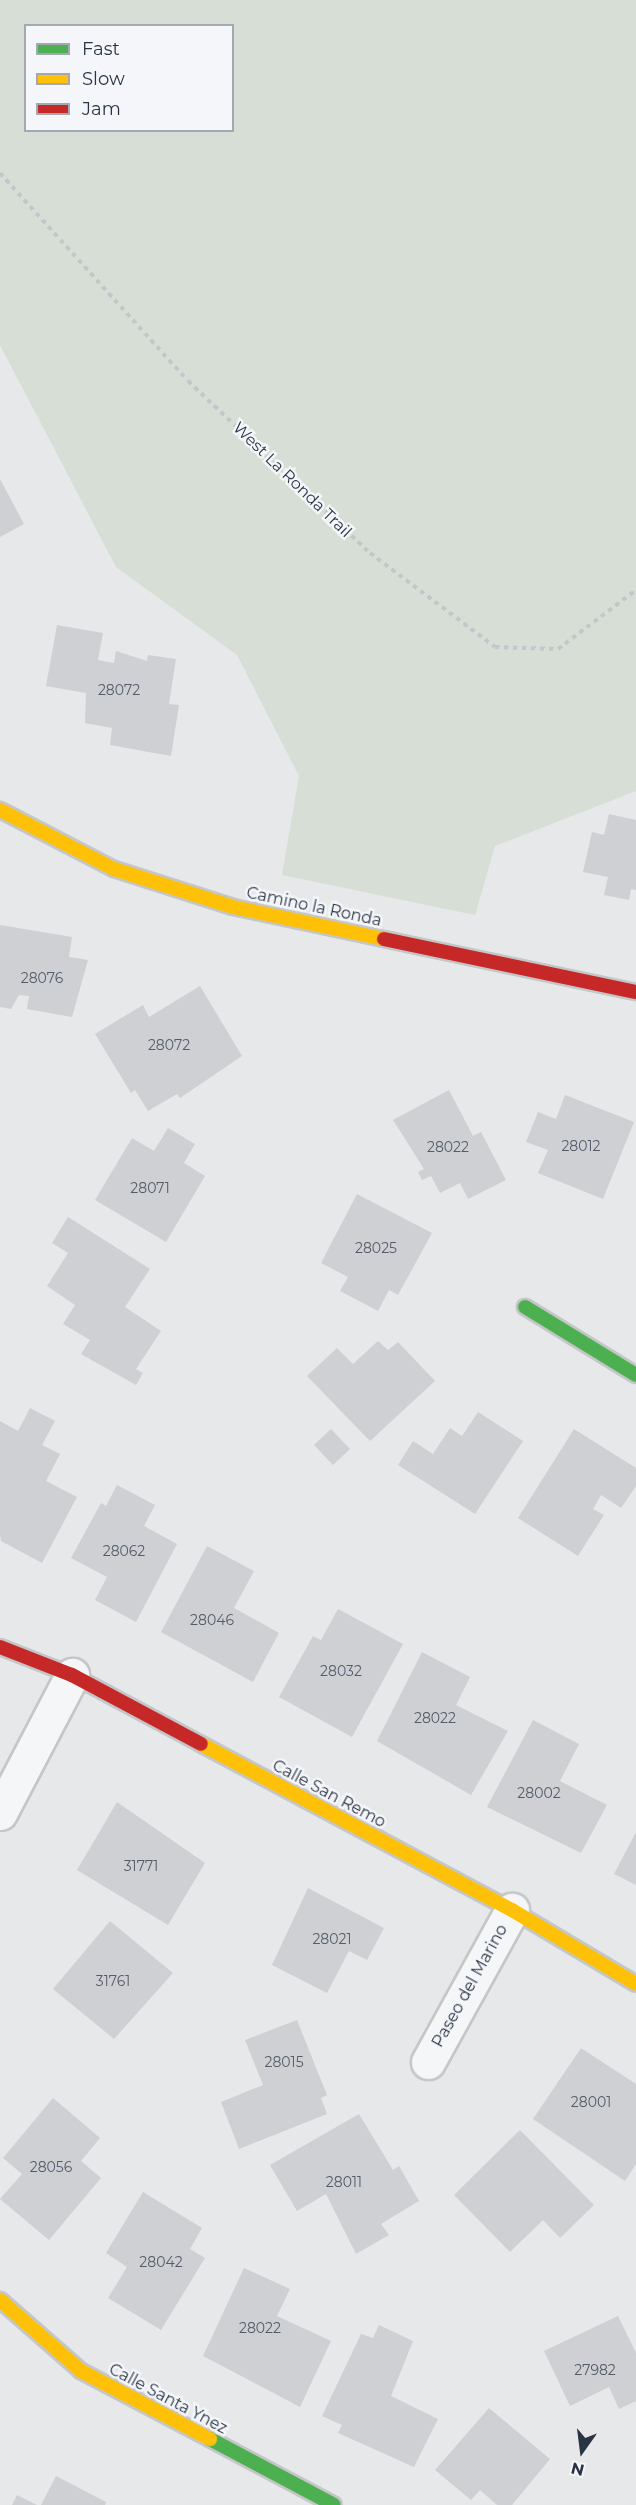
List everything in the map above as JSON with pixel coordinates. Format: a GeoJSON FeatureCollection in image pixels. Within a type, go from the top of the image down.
{"type":"FeatureCollection","features":[{"type":"Feature","properties":{"kind":"street","name":"Camino la Ronda"},"geometry":{"type":"LineString","coordinates":[[0,810],[114,869],[233,907],[636,992]]}},
{"type":"Feature","properties":{"kind":"street"},"geometry":{"type":"LineString","coordinates":[[525,1306],[636,1376]]}},
{"type":"Feature","properties":{"kind":"street","name":"Calle San Remo"},"geometry":{"type":"LineString","coordinates":[[0,1647],[72,1675],[512,1910],[636,1984]]}},
{"type":"Feature","properties":{"kind":"street"},"geometry":{"type":"LineString","coordinates":[[0,1813],[72,1675]]}},
{"type":"Feature","properties":{"kind":"street","name":"Paseo del Marino"},"geometry":{"type":"LineString","coordinates":[[428,2061],[512,1910]]}},
{"type":"Feature","properties":{"kind":"street","name":"Calle Santa Ynez"},"geometry":{"type":"LineString","coordinates":[[0,2300],[81,2371],[334,2505]]}},
{"type":"Feature","properties":{"kind":"path","name":"West La Ronda Trail"},"geometry":{"type":"LineString","coordinates":[[0,173],[188,381],[370,554],[495,647],[558,649],[636,590]]}},
{"type":"Feature","properties":{"kind":"shaded area"},"geometry":{"type":"Polygon","coordinates":[[[0,0],[636,0],[636,791],[495,846],[475,915],[282,875],[299,776],[237,655],[116,567],[0,345],[0,0]]]}},
{"type":"Feature","properties":{"kind":"building"},"geometry":{"type":"Polygon","coordinates":[[[0,479],[24,524],[0,537],[0,479]]]}},
{"type":"Feature","properties":{"kind":"building"},"geometry":{"type":"Polygon","coordinates":[[[57,625],[103,633],[98,660],[114,663],[116,651],[147,661],[148,655],[176,659],[169,704],[179,705],[171,756],[110,745],[112,728],[85,723],[86,693],[46,686],[57,625]]]}},
{"type":"Feature","properties":{"kind":"building"},"geometry":{"type":"Polygon","coordinates":[[[609,814],[636,820],[636,890],[631,889],[629,900],[604,895],[608,877],[583,872],[592,832],[604,835],[609,814]]]}},
{"type":"Feature","properties":{"kind":"building"},"geometry":{"type":"Polygon","coordinates":[[[0,925],[72,937],[69,957],[88,960],[72,1017],[27,1009],[29,996],[19,995],[11,1009],[0,1007],[0,925]]]}},
{"type":"Feature","properties":{"kind":"building"},"geometry":{"type":"Polygon","coordinates":[[[200,986],[242,1056],[180,1098],[177,1094],[148,1111],[135,1090],[131,1093],[95,1034],[143,1005],[149,1017],[200,986]]]}},
{"type":"Feature","properties":{"kind":"building"},"geometry":{"type":"Polygon","coordinates":[[[449,1090],[473,1136],[481,1132],[506,1180],[468,1199],[460,1183],[440,1193],[431,1176],[422,1180],[418,1172],[424,1169],[393,1120],[449,1090]]]}},
{"type":"Feature","properties":{"kind":"building"},"geometry":{"type":"Polygon","coordinates":[[[565,1095],[634,1122],[603,1199],[538,1173],[548,1150],[526,1142],[538,1112],[556,1119],[565,1095]]]}},
{"type":"Feature","properties":{"kind":"building"},"geometry":{"type":"Polygon","coordinates":[[[168,1128],[195,1144],[184,1163],[205,1176],[166,1242],[95,1200],[132,1138],[154,1151],[168,1128]]]}},
{"type":"Feature","properties":{"kind":"building"},"geometry":{"type":"Polygon","coordinates":[[[357,1194],[432,1233],[398,1295],[389,1290],[378,1311],[340,1291],[348,1277],[321,1263],[357,1194]]]}},
{"type":"Feature","properties":{"kind":"building"},"geometry":{"type":"Polygon","coordinates":[[[68,1217],[150,1269],[125,1307],[161,1331],[136,1369],[143,1373],[136,1385],[81,1354],[90,1340],[63,1324],[75,1305],[47,1286],[68,1253],[52,1243],[68,1217]]]}},
{"type":"Feature","properties":{"kind":"building"},"geometry":{"type":"Polygon","coordinates":[[[378,1341],[388,1350],[398,1342],[435,1381],[370,1441],[307,1376],[337,1348],[353,1364],[378,1341]]]}},
{"type":"Feature","properties":{"kind":"building"},"geometry":{"type":"Polygon","coordinates":[[[30,1408],[55,1421],[42,1445],[60,1454],[46,1481],[77,1497],[42,1563],[1,1541],[0,1535],[0,1421],[18,1431],[30,1408]]]}},
{"type":"Feature","properties":{"kind":"building"},"geometry":{"type":"Polygon","coordinates":[[[478,1412],[523,1441],[475,1514],[398,1465],[413,1441],[433,1454],[450,1428],[462,1436],[478,1412]]]}},
{"type":"Feature","properties":{"kind":"building"},"geometry":{"type":"Polygon","coordinates":[[[331,1429],[350,1449],[333,1465],[314,1445],[331,1429]]]}},
{"type":"Feature","properties":{"kind":"building"},"geometry":{"type":"Polygon","coordinates":[[[574,1429],[636,1468],[636,1486],[621,1508],[601,1495],[593,1509],[604,1515],[578,1556],[518,1518],[574,1429]]]}},
{"type":"Feature","properties":{"kind":"building"},"geometry":{"type":"Polygon","coordinates":[[[117,1485],[155,1505],[144,1526],[177,1544],[136,1622],[95,1600],[107,1577],[71,1558],[101,1503],[106,1506],[117,1485]]]}},
{"type":"Feature","properties":{"kind":"building"},"geometry":{"type":"Polygon","coordinates":[[[207,1546],[254,1571],[234,1608],[279,1633],[253,1682],[161,1632],[207,1546]]]}},
{"type":"Feature","properties":{"kind":"building"},"geometry":{"type":"Polygon","coordinates":[[[338,1609],[403,1644],[352,1737],[279,1697],[313,1636],[321,1640],[338,1609]]]}},
{"type":"Feature","properties":{"kind":"building"},"geometry":{"type":"Polygon","coordinates":[[[422,1652],[470,1677],[456,1705],[508,1731],[471,1795],[377,1741],[422,1652]]]}},
{"type":"Feature","properties":{"kind":"building"},"geometry":{"type":"Polygon","coordinates":[[[533,1720],[579,1744],[560,1781],[607,1805],[581,1853],[487,1807],[533,1720]]]}},
{"type":"Feature","properties":{"kind":"building"},"geometry":{"type":"Polygon","coordinates":[[[117,1802],[205,1863],[168,1925],[77,1870],[117,1802]]]}},
{"type":"Feature","properties":{"kind":"building"},"geometry":{"type":"Polygon","coordinates":[[[636,1832],[636,1885],[614,1874],[636,1832]]]}},
{"type":"Feature","properties":{"kind":"building"},"geometry":{"type":"Polygon","coordinates":[[[308,1888],[384,1928],[367,1960],[349,1951],[327,1993],[272,1965],[308,1888]]]}},
{"type":"Feature","properties":{"kind":"building"},"geometry":{"type":"Polygon","coordinates":[[[110,1921],[173,1973],[114,2039],[53,1989],[110,1921]]]}},
{"type":"Feature","properties":{"kind":"building"},"geometry":{"type":"Polygon","coordinates":[[[297,2020],[327,2095],[321,2098],[327,2114],[239,2149],[221,2102],[263,2085],[245,2040],[297,2020]]]}},
{"type":"Feature","properties":{"kind":"building"},"geometry":{"type":"Polygon","coordinates":[[[581,2048],[636,2084],[636,2164],[625,2181],[533,2119],[581,2048]]]}},
{"type":"Feature","properties":{"kind":"building"},"geometry":{"type":"Polygon","coordinates":[[[53,2098],[100,2138],[81,2161],[101,2178],[49,2240],[0,2199],[22,2174],[3,2158],[53,2098]]]}},
{"type":"Feature","properties":{"kind":"building"},"geometry":{"type":"Polygon","coordinates":[[[359,2114],[393,2170],[399,2166],[419,2201],[381,2224],[389,2235],[356,2254],[326,2194],[297,2211],[270,2165],[359,2114]]]}},
{"type":"Feature","properties":{"kind":"building"},"geometry":{"type":"Polygon","coordinates":[[[520,2130],[594,2205],[560,2238],[543,2220],[510,2252],[454,2195],[520,2130]]]}},
{"type":"Feature","properties":{"kind":"building"},"geometry":{"type":"Polygon","coordinates":[[[143,2192],[202,2228],[190,2249],[205,2258],[161,2330],[108,2298],[127,2267],[106,2253],[143,2192]]]}},
{"type":"Feature","properties":{"kind":"building"},"geometry":{"type":"Polygon","coordinates":[[[244,2268],[290,2289],[277,2316],[331,2341],[300,2407],[203,2356],[244,2268]]]}},
{"type":"Feature","properties":{"kind":"building"},"geometry":{"type":"Polygon","coordinates":[[[618,2316],[636,2353],[636,2401],[619,2409],[609,2387],[570,2406],[544,2351],[618,2316]]]}},
{"type":"Feature","properties":{"kind":"building"},"geometry":{"type":"Polygon","coordinates":[[[379,2325],[413,2341],[391,2396],[438,2419],[414,2467],[338,2433],[342,2425],[322,2416],[361,2334],[373,2338],[379,2325]]]}},
{"type":"Feature","properties":{"kind":"building"},"geometry":{"type":"Polygon","coordinates":[[[489,2408],[550,2459],[512,2505],[497,2505],[480,2490],[471,2500],[435,2470],[489,2408]]]}},
{"type":"Feature","properties":{"kind":"building"},"geometry":{"type":"Polygon","coordinates":[[[56,2476],[106,2502],[105,2505],[41,2505],[56,2476]]]}},
{"type":"Feature","properties":{"kind":"building"},"geometry":{"type":"Polygon","coordinates":[[[17,2495],[37,2505],[12,2505],[17,2495]]]}},
{"type":"Feature","properties":{"kind":"traffic: fast"},"geometry":{"type":"LineString","coordinates":[[525,1307],[636,1375]]}},
{"type":"Feature","properties":{"kind":"traffic: fast"},"geometry":{"type":"LineString","coordinates":[[210,2439],[334,2505]]}},
{"type":"Feature","properties":{"kind":"traffic: slow"},"geometry":{"type":"LineString","coordinates":[[0,810],[114,869],[233,907],[384,939]]}},
{"type":"Feature","properties":{"kind":"traffic: slow"},"geometry":{"type":"LineString","coordinates":[[201,1744],[512,1910],[636,1984]]}},
{"type":"Feature","properties":{"kind":"traffic: slow"},"geometry":{"type":"LineString","coordinates":[[0,2300],[81,2371],[210,2439]]}},
{"type":"Feature","properties":{"kind":"traffic: jam"},"geometry":{"type":"LineString","coordinates":[[384,939],[636,992]]}},
{"type":"Feature","properties":{"kind":"traffic: jam"},"geometry":{"type":"LineString","coordinates":[[0,1647],[72,1675],[201,1744]]}}]}
